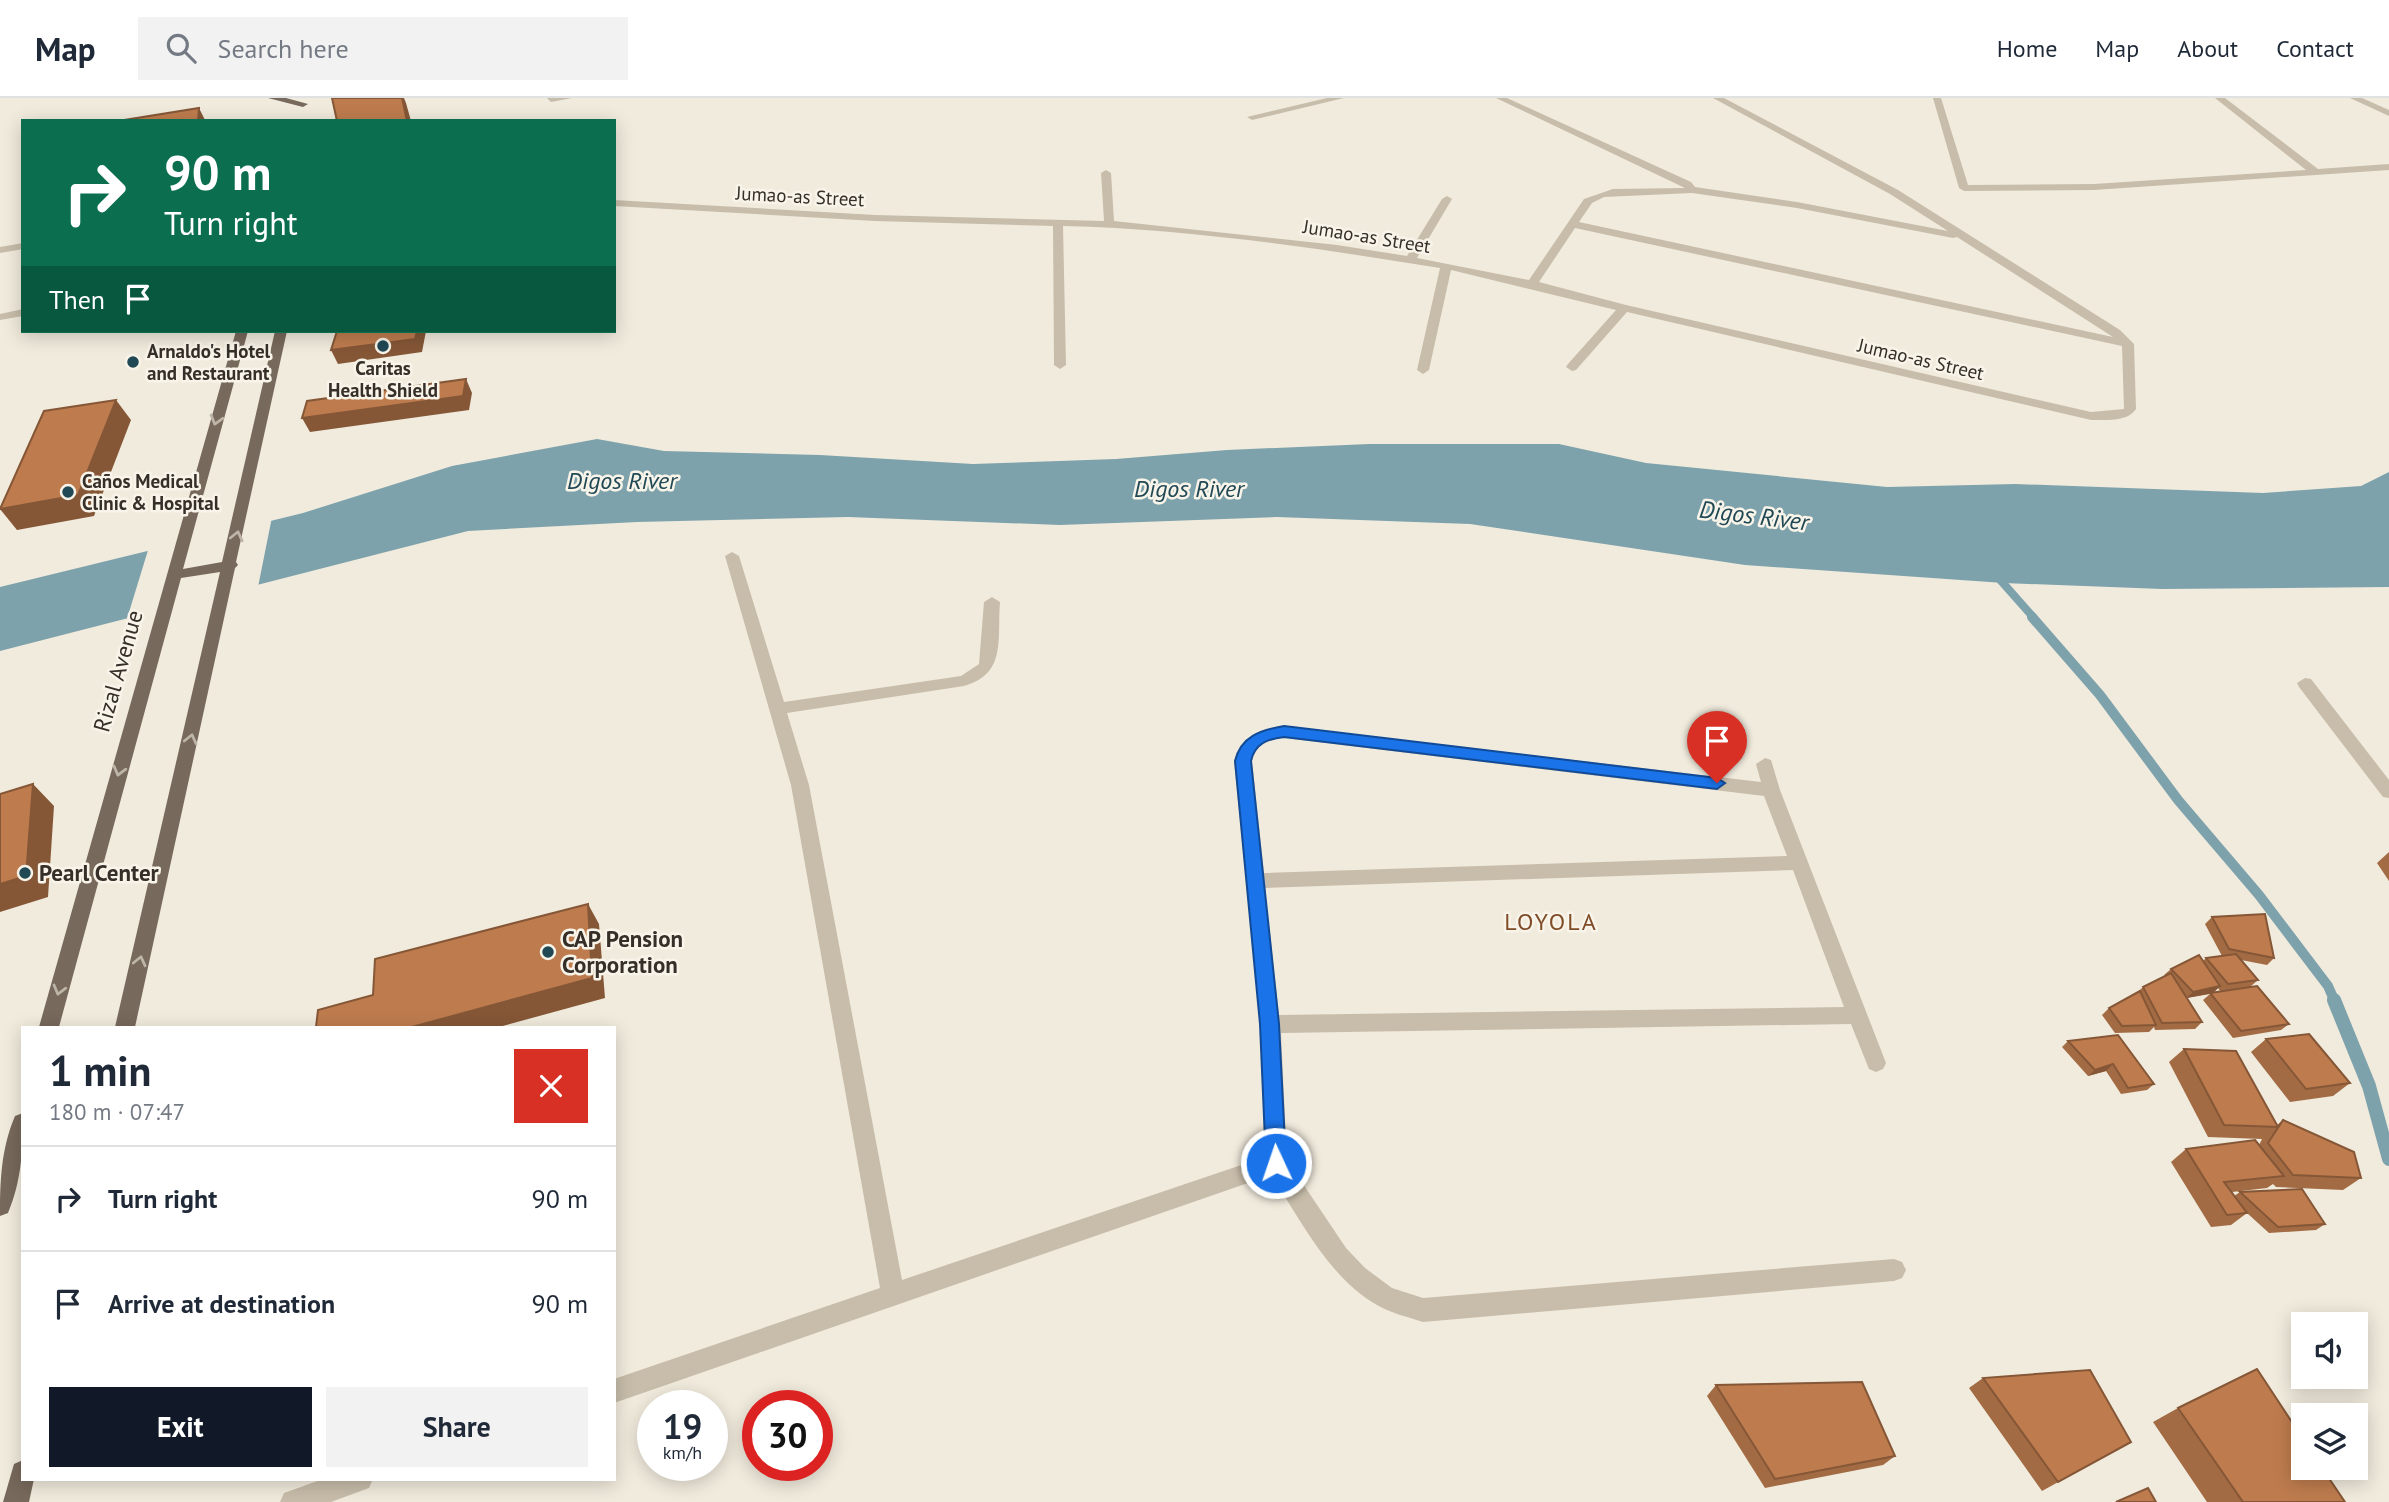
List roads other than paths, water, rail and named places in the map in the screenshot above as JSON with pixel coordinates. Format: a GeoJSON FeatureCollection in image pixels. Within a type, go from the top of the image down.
{"type":"FeatureCollection","features":[{"type":"Feature","properties":{"kind":"main road"},"geometry":{"type":"LineString","coordinates":[[272,98],[303,105]]}},
{"type":"Feature","properties":{"kind":"main road","name":"Rizal Avenue"},"geometry":{"type":"LineString","coordinates":[[49,1026],[241,333]]}},
{"type":"Feature","properties":{"kind":"main road"},"geometry":{"type":"LineString","coordinates":[[125,1026],[246,498],[281,333]]}},
{"type":"Feature","properties":{"kind":"main road"},"geometry":{"type":"LineString","coordinates":[[174,575],[230,565]]}},
{"type":"Feature","properties":{"kind":"main road"},"geometry":{"type":"LineString","coordinates":[[0,1205],[21,1130]]}},
{"type":"Feature","properties":{"kind":"main road"},"geometry":{"type":"LineString","coordinates":[[16,1502],[21,1481]]}},
{"type":"Feature","properties":{"kind":"street"},"geometry":{"type":"LineString","coordinates":[[551,99],[568,98]]}},
{"type":"Feature","properties":{"kind":"street"},"geometry":{"type":"LineString","coordinates":[[1252,117],[1340,98]]}},
{"type":"Feature","properties":{"kind":"street"},"geometry":{"type":"LineString","coordinates":[[1500,98],[1687,184],[1692,190]]}},
{"type":"Feature","properties":{"kind":"street"},"geometry":{"type":"LineString","coordinates":[[1717,98],[1894,192],[2087,313],[2128,344]]}},
{"type":"Feature","properties":{"kind":"street"},"geometry":{"type":"LineString","coordinates":[[1937,98],[1964,188],[2094,187],[2389,167]]}},
{"type":"Feature","properties":{"kind":"street"},"geometry":{"type":"LineString","coordinates":[[2219,98],[2317,173]]}},
{"type":"Feature","properties":{"kind":"street"},"geometry":{"type":"LineString","coordinates":[[2354,98],[2389,114]]}},
{"type":"Feature","properties":{"kind":"street"},"geometry":{"type":"LineString","coordinates":[[1107,173],[1109,224]]}},
{"type":"Feature","properties":{"kind":"street"},"geometry":{"type":"LineString","coordinates":[[1532,284],[1588,201],[1599,195],[1619,192],[1692,190],[1797,205],[1967,237]]}},
{"type":"Feature","properties":{"kind":"street"},"geometry":{"type":"LineString","coordinates":[[1410,260],[1447,199]]}},
{"type":"Feature","properties":{"kind":"street","name":"Jumao-as Street"},"geometry":{"type":"LineString","coordinates":[[616,202],[875,218],[1109,224],[1273,240],[1446,266],[1532,284],[1624,308],[2098,416],[2124,414],[2130,409],[2128,344]]}},
{"type":"Feature","properties":{"kind":"street"},"geometry":{"type":"LineString","coordinates":[[1058,223],[1060,365]]}},
{"type":"Feature","properties":{"kind":"street"},"geometry":{"type":"LineString","coordinates":[[1573,224],[2128,344]]}},
{"type":"Feature","properties":{"kind":"street"},"geometry":{"type":"LineString","coordinates":[[0,250],[21,246]]}},
{"type":"Feature","properties":{"kind":"street"},"geometry":{"type":"LineString","coordinates":[[1423,370],[1446,266]]}},
{"type":"Feature","properties":{"kind":"street"},"geometry":{"type":"LineString","coordinates":[[1572,367],[1624,308]]}},
{"type":"Feature","properties":{"kind":"street"},"geometry":{"type":"LineString","coordinates":[[0,317],[21,312]]}},
{"type":"Feature","properties":{"kind":"street"},"geometry":{"type":"LineString","coordinates":[[732,556],[800,785],[893,1295]]}},
{"type":"Feature","properties":{"kind":"street"},"geometry":{"type":"LineString","coordinates":[[778,709],[949,684],[979,674],[987,666],[989,655],[992,602]]}},
{"type":"Feature","properties":{"kind":"street"},"geometry":{"type":"LineString","coordinates":[[2305,683],[2389,792]]}},
{"type":"Feature","properties":{"kind":"street"},"geometry":{"type":"LineString","coordinates":[[1771,790],[1275,732],[1255,740],[1244,754],[1243,761],[1270,1024],[1276,1163],[1338,1256],[1357,1276],[1385,1297],[1423,1310],[1894,1270]]}},
{"type":"Feature","properties":{"kind":"street"},"geometry":{"type":"LineString","coordinates":[[1765,764],[1771,790],[1876,1063]]}},
{"type":"Feature","properties":{"kind":"street"},"geometry":{"type":"LineString","coordinates":[[1255,881],[1800,863]]}},
{"type":"Feature","properties":{"kind":"street"},"geometry":{"type":"LineString","coordinates":[[1270,1024],[1858,1015]]}},
{"type":"Feature","properties":{"kind":"street"},"geometry":{"type":"LineString","coordinates":[[616,1390],[1276,1163]]}},
{"type":"Feature","properties":{"kind":"street"},"geometry":{"type":"LineString","coordinates":[[293,1502],[354,1481]]}},
{"type":"Feature","properties":{"kind":"water","name":"Digos River"},"geometry":{"type":"Polygon","coordinates":[[[597,439],[664,451],[820,455],[973,464],[1116,459],[1227,450],[1369,444],[1559,444],[1646,463],[1887,487],[2015,484],[2263,493],[2361,486],[2389,472],[2389,587],[2162,589],[2004,583],[1745,565],[1470,524],[1277,517],[1060,525],[848,517],[637,522],[468,531],[0,651],[0,587],[303,513],[452,466],[597,439]]]}},
{"type":"Feature","properties":{"kind":"waterway"},"geometry":{"type":"LineString","coordinates":[[1995,574],[2034,618]]}},
{"type":"Feature","properties":{"kind":"waterway"},"geometry":{"type":"LineString","coordinates":[[2032,617],[2100,695],[2178,800],[2259,895],[2328,986],[2335,1002]]}},
{"type":"Feature","properties":{"kind":"waterway"},"geometry":{"type":"LineString","coordinates":[[2334,1000],[2369,1086],[2389,1159]]}},
{"type":"Feature","properties":{"kind":"place","name":"Caritas Health Shield"},"geometry":{"type":"Point","coordinates":[383,346]}},
{"type":"Feature","properties":{"kind":"place","name":"Arnaldo's Hotel and Restaurant"},"geometry":{"type":"Point","coordinates":[133,362]}},
{"type":"Feature","properties":{"kind":"place","name":"Caños Medical Clinic & Hospital"},"geometry":{"type":"Point","coordinates":[68,492]}},
{"type":"Feature","properties":{"kind":"place","name":"Pearl Center"},"geometry":{"type":"Point","coordinates":[25,873]}},
{"type":"Feature","properties":{"kind":"place","name":"CAP Pension Corporation"},"geometry":{"type":"Point","coordinates":[548,952]}},
{"type":"Feature","properties":{"kind":"district","name":"LOYOLA"},"geometry":{"type":"Point","coordinates":[1551,922]}}]}
